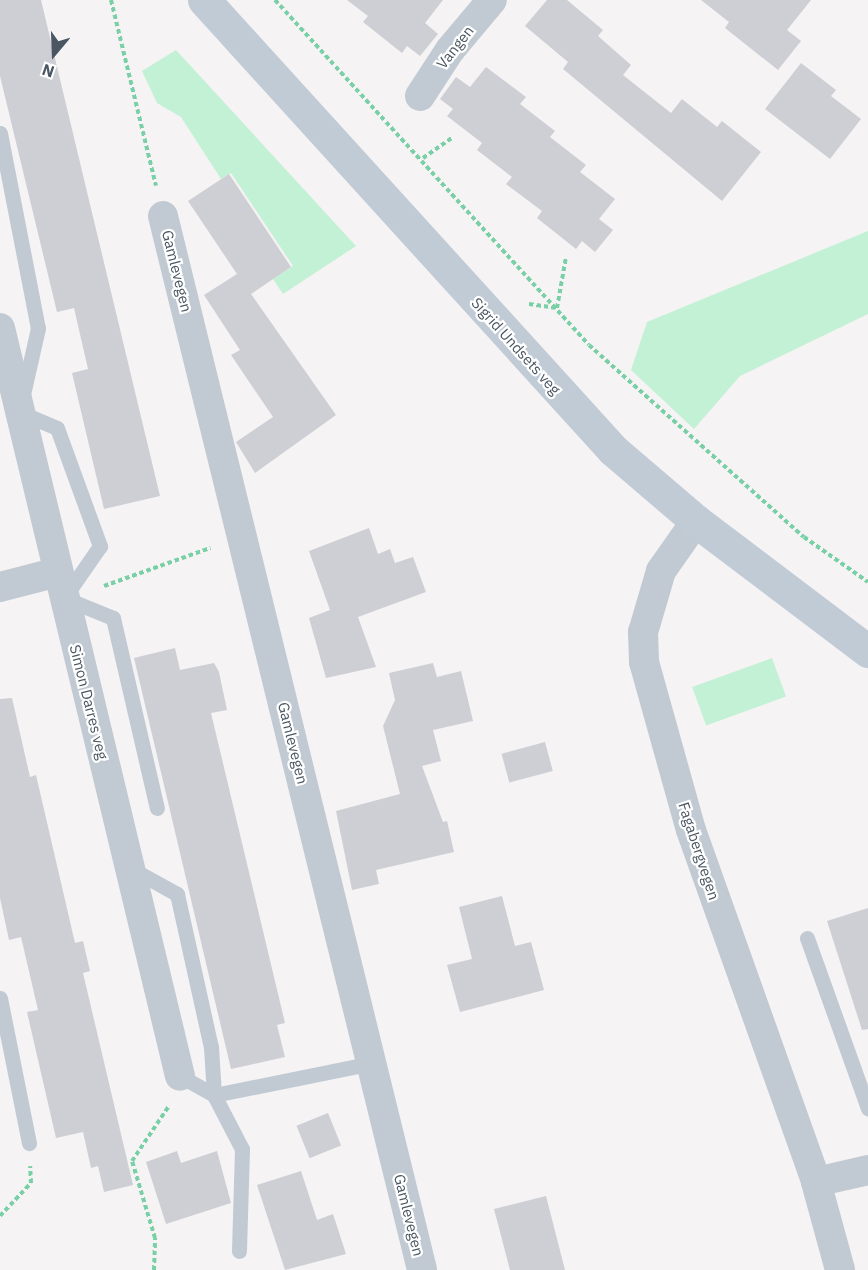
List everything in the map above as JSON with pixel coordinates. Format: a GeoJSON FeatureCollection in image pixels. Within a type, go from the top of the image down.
{"type":"FeatureCollection","features":[{"type":"Feature","properties":{"kind":"street","name":"Sigrid Undsets veg"},"geometry":{"type":"LineString","coordinates":[[204,0],[564,399],[613,450],[696,521],[868,651]]}},
{"type":"Feature","properties":{"kind":"street","name":"Vangen"},"geometry":{"type":"LineString","coordinates":[[420,96],[450,50],[492,0]]}},
{"type":"Feature","properties":{"kind":"street","name":"Gamlevegen"},"geometry":{"type":"LineString","coordinates":[[163,216],[422,1270]]}},
{"type":"Feature","properties":{"kind":"street","name":"Simon Darres veg"},"geometry":{"type":"LineString","coordinates":[[0,328],[180,1076]]}},
{"type":"Feature","properties":{"kind":"street","name":"Fagabergvegen"},"geometry":{"type":"LineString","coordinates":[[696,521],[661,571],[643,632],[644,662],[691,830],[816,1182],[840,1270]]}},
{"type":"Feature","properties":{"kind":"street"},"geometry":{"type":"LineString","coordinates":[[0,587],[61,585]]}},
{"type":"Feature","properties":{"kind":"street"},"geometry":{"type":"LineString","coordinates":[[816,1182],[868,1170]]}},
{"type":"Feature","properties":{"kind":"lane"},"geometry":{"type":"LineString","coordinates":[[0,133],[38,328],[19,412],[57,428],[100,546],[61,585],[113,618],[157,808]]}},
{"type":"Feature","properties":{"kind":"lane"},"geometry":{"type":"LineString","coordinates":[[130,868],[177,894],[211,1047],[214,1095],[242,1149],[239,1251]]}},
{"type":"Feature","properties":{"kind":"lane"},"geometry":{"type":"LineString","coordinates":[[807,938],[868,1108]]}},
{"type":"Feature","properties":{"kind":"lane"},"geometry":{"type":"LineString","coordinates":[[0,998],[29,1143]]}},
{"type":"Feature","properties":{"kind":"lane"},"geometry":{"type":"LineString","coordinates":[[180,1076],[214,1095],[372,1063]]}},
{"type":"Feature","properties":{"kind":"path"},"geometry":{"type":"LineString","coordinates":[[111,0],[163,216]]}},
{"type":"Feature","properties":{"kind":"path"},"geometry":{"type":"LineString","coordinates":[[275,0],[637,392],[804,537],[868,582]]}},
{"type":"Feature","properties":{"kind":"path"},"geometry":{"type":"LineString","coordinates":[[423,158],[453,136]]}},
{"type":"Feature","properties":{"kind":"path"},"geometry":{"type":"LineString","coordinates":[[557,308],[566,257]]}},
{"type":"Feature","properties":{"kind":"path"},"geometry":{"type":"LineString","coordinates":[[524,303],[557,308]]}},
{"type":"Feature","properties":{"kind":"path"},"geometry":{"type":"LineString","coordinates":[[61,585],[243,542]]}},
{"type":"Feature","properties":{"kind":"path"},"geometry":{"type":"LineString","coordinates":[[154,1270],[154,1238],[132,1161],[176,1095],[180,1076]]}},
{"type":"Feature","properties":{"kind":"path"},"geometry":{"type":"LineString","coordinates":[[0,1216],[31,1183],[29,1143]]}},
{"type":"Feature","properties":{"kind":"green space"},"geometry":{"type":"Polygon","coordinates":[[[176,50],[356,246],[283,294],[273,279],[293,266],[231,173],[221,179],[181,117],[157,103],[142,71],[176,50]]]}},
{"type":"Feature","properties":{"kind":"green space"},"geometry":{"type":"Polygon","coordinates":[[[868,231],[868,314],[740,376],[694,429],[631,370],[647,322],[868,231]]]}},
{"type":"Feature","properties":{"kind":"green space"},"geometry":{"type":"Polygon","coordinates":[[[772,658],[786,697],[706,726],[692,687],[772,658]]]}},
{"type":"Feature","properties":{"kind":"building"},"geometry":{"type":"Polygon","coordinates":[[[0,0],[41,0],[160,496],[104,509],[72,373],[88,369],[74,308],[57,312],[0,76],[0,0]]]}},
{"type":"Feature","properties":{"kind":"building"},"geometry":{"type":"Polygon","coordinates":[[[347,0],[443,0],[425,23],[438,34],[420,56],[407,46],[402,53],[363,22],[368,16],[347,0]]]}},
{"type":"Feature","properties":{"kind":"building"},"geometry":{"type":"Polygon","coordinates":[[[547,0],[567,0],[603,30],[598,36],[631,65],[623,75],[671,113],[682,99],[717,127],[722,121],[761,152],[722,201],[563,69],[568,62],[525,26],[547,0]]]}},
{"type":"Feature","properties":{"kind":"building"},"geometry":{"type":"Polygon","coordinates":[[[701,0],[811,0],[787,30],[801,41],[778,70],[725,28],[729,22],[701,0]]]}},
{"type":"Feature","properties":{"kind":"building"},"geometry":{"type":"Polygon","coordinates":[[[801,63],[836,90],[831,96],[861,119],[830,159],[765,109],[801,63]]]}},
{"type":"Feature","properties":{"kind":"building"},"geometry":{"type":"Polygon","coordinates":[[[486,67],[526,97],[520,104],[555,131],[550,137],[586,165],[580,172],[615,199],[599,219],[613,230],[595,252],[582,241],[576,249],[537,218],[542,211],[506,184],[512,177],[477,150],[482,143],[447,116],[453,109],[440,99],[456,77],[470,87],[486,67]]]}},
{"type":"Feature","properties":{"kind":"building"},"geometry":{"type":"Polygon","coordinates":[[[229,174],[291,267],[251,294],[336,415],[255,473],[236,442],[273,417],[231,355],[240,350],[204,295],[237,274],[188,201],[229,174]]]}},
{"type":"Feature","properties":{"kind":"building"},"geometry":{"type":"Polygon","coordinates":[[[369,528],[378,554],[390,549],[395,563],[413,557],[426,592],[358,617],[376,667],[326,678],[309,618],[330,610],[309,551],[369,528]]]}},
{"type":"Feature","properties":{"kind":"building"},"geometry":{"type":"Polygon","coordinates":[[[175,648],[180,670],[214,663],[219,672],[227,710],[211,713],[285,1023],[277,1025],[285,1057],[231,1069],[134,658],[175,648]]]}},
{"type":"Feature","properties":{"kind":"building"},"geometry":{"type":"Polygon","coordinates":[[[433,663],[437,677],[461,671],[473,721],[433,730],[441,761],[422,766],[443,822],[447,821],[454,852],[376,870],[379,884],[352,890],[336,811],[400,794],[383,726],[395,700],[389,673],[433,663]]]}},
{"type":"Feature","properties":{"kind":"building"},"geometry":{"type":"Polygon","coordinates":[[[12,698],[30,777],[36,775],[75,943],[83,941],[90,971],[83,973],[133,1185],[104,1192],[98,1166],[91,1168],[83,1132],[56,1138],[27,1012],[38,1010],[21,937],[9,940],[0,898],[0,699],[12,698]]]}},
{"type":"Feature","properties":{"kind":"building"},"geometry":{"type":"Polygon","coordinates":[[[545,742],[553,771],[509,783],[502,754],[545,742]]]}},
{"type":"Feature","properties":{"kind":"building"},"geometry":{"type":"Polygon","coordinates":[[[502,896],[515,946],[531,942],[544,990],[460,1012],[447,965],[472,959],[459,907],[502,896]]]}},
{"type":"Feature","properties":{"kind":"building"},"geometry":{"type":"Polygon","coordinates":[[[868,908],[868,1029],[862,1030],[827,921],[868,908]]]}},
{"type":"Feature","properties":{"kind":"building"},"geometry":{"type":"Polygon","coordinates":[[[328,1113],[341,1145],[310,1158],[296,1126],[328,1113]]]}},
{"type":"Feature","properties":{"kind":"building"},"geometry":{"type":"Polygon","coordinates":[[[177,1151],[181,1163],[217,1151],[231,1203],[166,1224],[146,1162],[177,1151]]]}},
{"type":"Feature","properties":{"kind":"building"},"geometry":{"type":"Polygon","coordinates":[[[301,1171],[317,1220],[333,1214],[346,1254],[285,1270],[257,1185],[301,1171]]]}},
{"type":"Feature","properties":{"kind":"building"},"geometry":{"type":"Polygon","coordinates":[[[546,1196],[565,1270],[510,1270],[494,1209],[546,1196]]]}}]}
